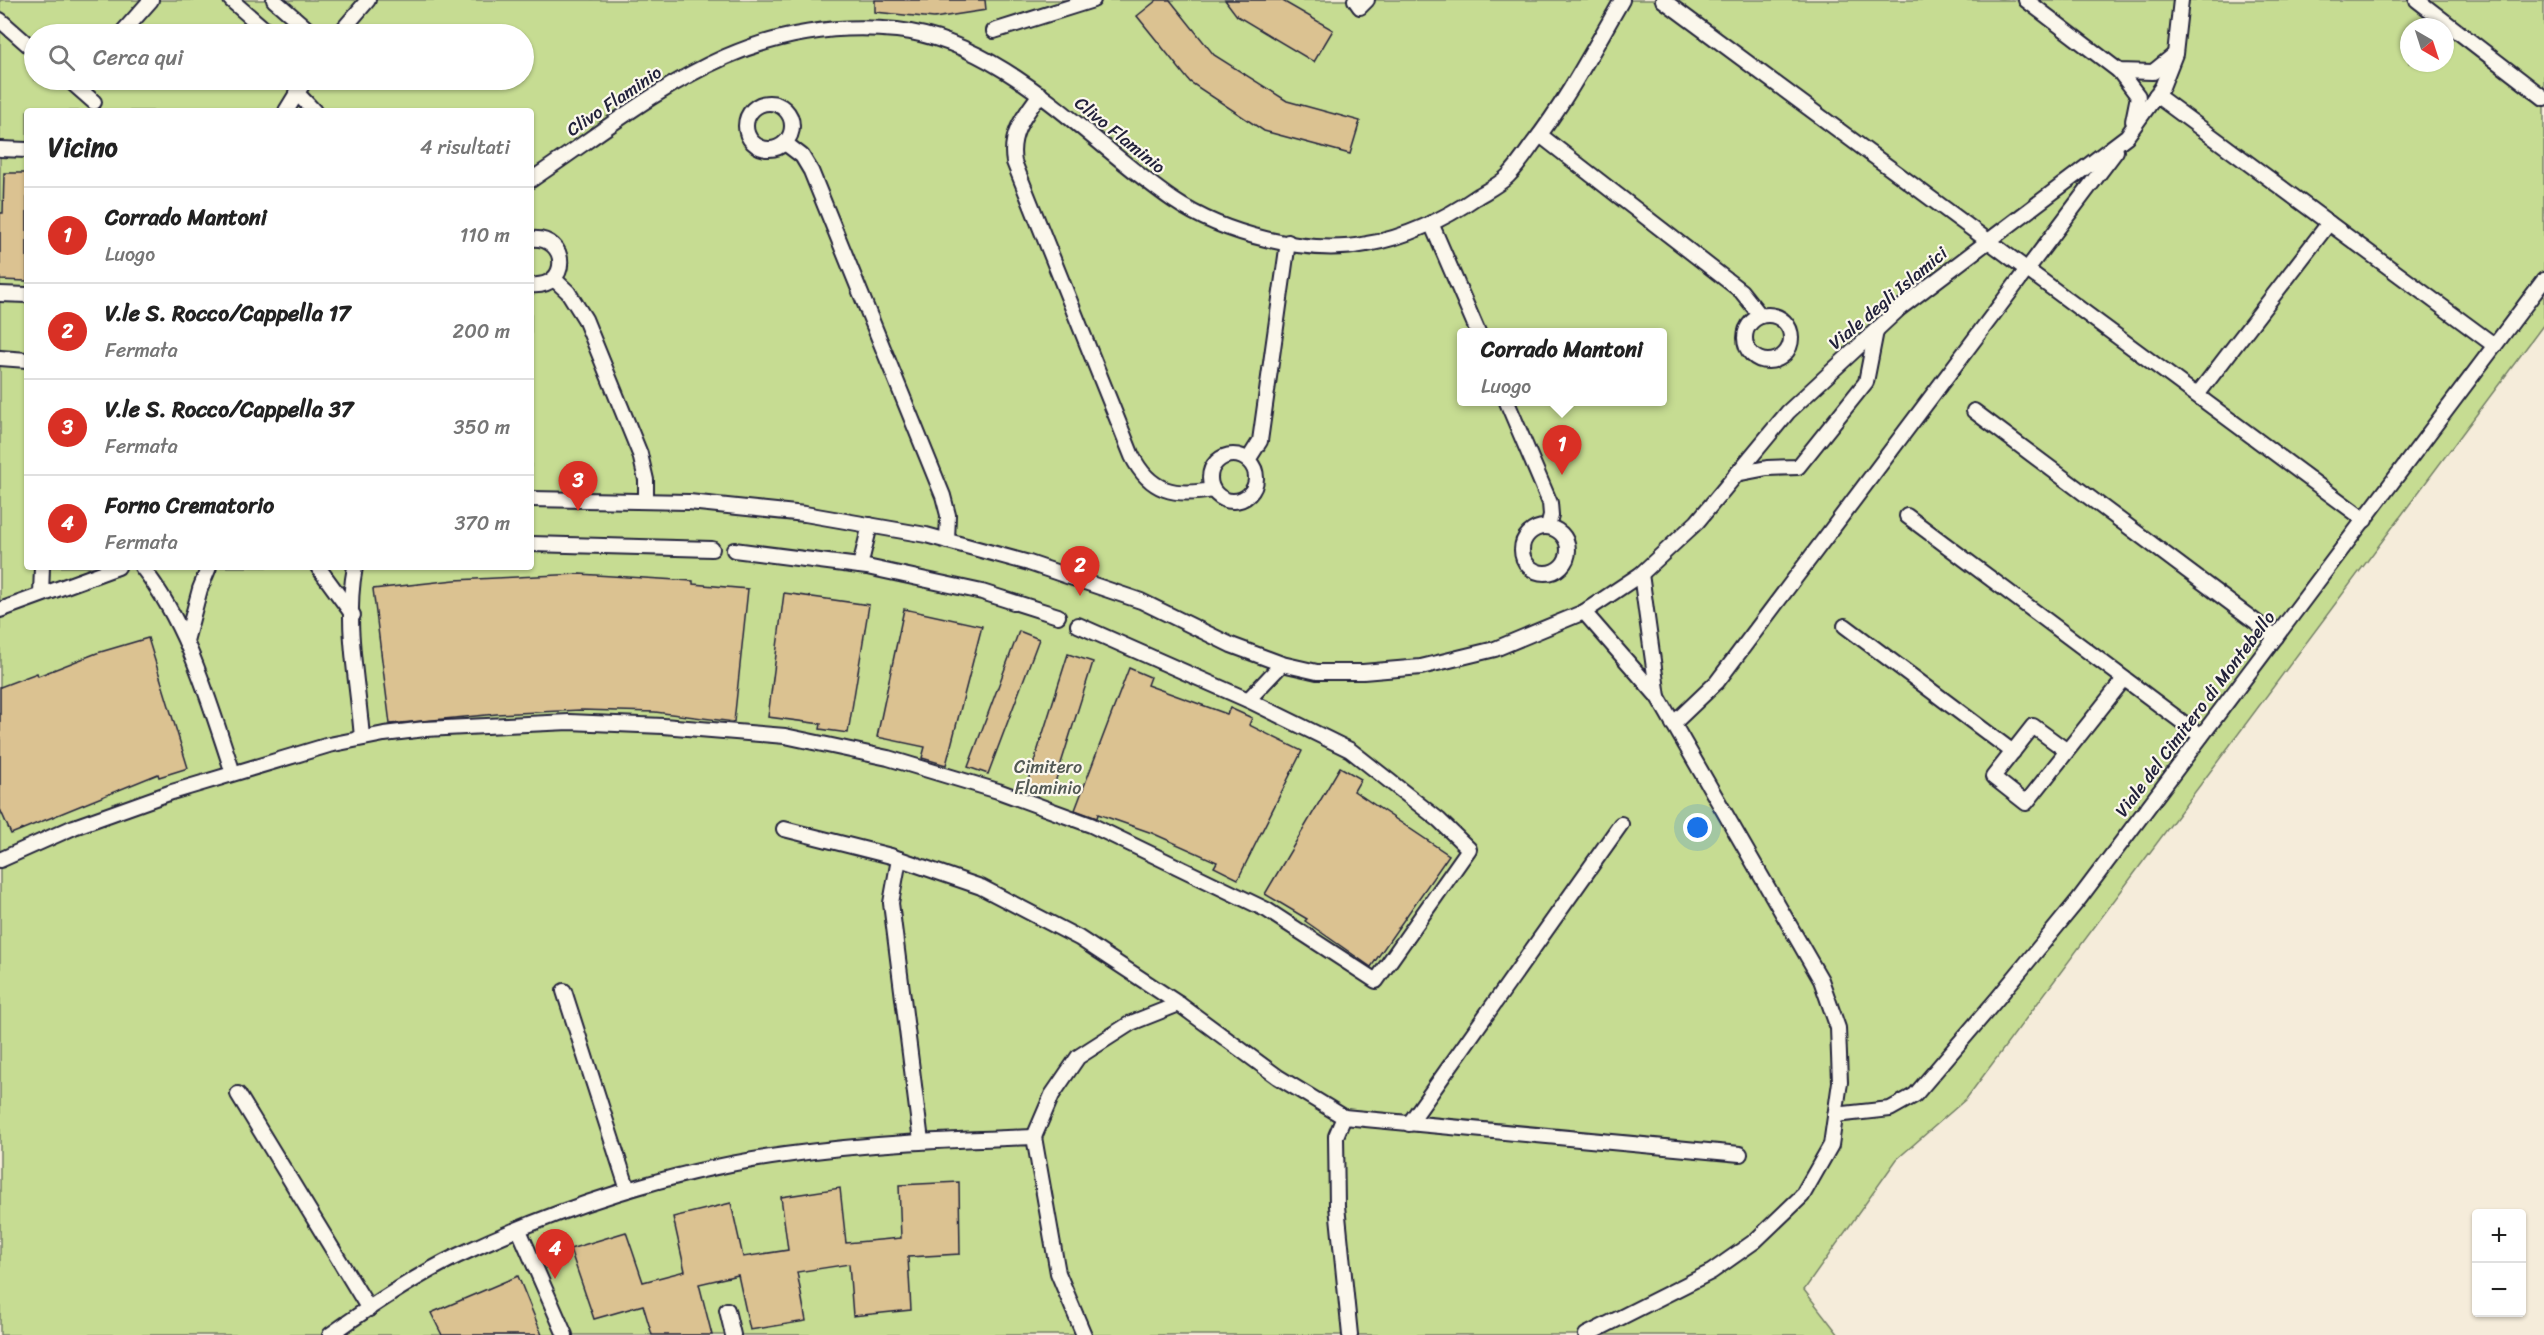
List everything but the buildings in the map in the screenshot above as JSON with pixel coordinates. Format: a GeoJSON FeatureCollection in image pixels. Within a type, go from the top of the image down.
{"type":"FeatureCollection","features":[{"type":"Feature","properties":{"kind":"lane"},"geometry":{"type":"LineString","coordinates":[[130,24],[151,0]]}},
{"type":"Feature","properties":{"kind":"lane"},"geometry":{"type":"LineString","coordinates":[[231,0],[259,24]]}},
{"type":"Feature","properties":{"kind":"lane"},"geometry":{"type":"LineString","coordinates":[[274,0],[302,24]]}},
{"type":"Feature","properties":{"kind":"lane"},"geometry":{"type":"LineString","coordinates":[[348,24],[368,0]]}},
{"type":"Feature","properties":{"kind":"lane"},"geometry":{"type":"LineString","coordinates":[[994,31],[1093,0]]}},
{"type":"Feature","properties":{"kind":"lane","name":"Clivo Flaminio"},"geometry":{"type":"LineString","coordinates":[[534,178],[701,66],[760,42],[802,32],[854,28],[910,32],[945,43],[986,61],[1040,94],[1174,201],[1214,222],[1255,237],[1288,242],[1335,247],[1368,244],[1431,223],[1470,202],[1508,176],[1571,90],[1622,0]]}},
{"type":"Feature","properties":{"kind":"lane"},"geometry":{"type":"LineString","coordinates":[[1664,0],[2365,520]]}},
{"type":"Feature","properties":{"kind":"lane"},"geometry":{"type":"LineString","coordinates":[[1673,724],[1717,682],[2127,136],[2137,111],[2138,96],[2119,71],[2026,0]]}},
{"type":"Feature","properties":{"kind":"lane","name":"Viale degli Islamici"},"geometry":{"type":"LineString","coordinates":[[534,499],[689,502],[805,514],[947,541],[1029,563],[1141,601],[1232,645],[1282,664],[1317,672],[1364,672],[1421,667],[1495,649],[1584,612],[1641,574],[1697,522],[1788,412],[1876,331],[1986,240],[2066,184],[2127,136],[2162,87],[2175,54],[2181,0]]}},
{"type":"Feature","properties":{"kind":"lane"},"geometry":{"type":"LineString","coordinates":[[2417,0],[2544,98]]}},
{"type":"Feature","properties":{"kind":"lane"},"geometry":{"type":"LineString","coordinates":[[0,20],[24,41]]}},
{"type":"Feature","properties":{"kind":"lane"},"geometry":{"type":"LineString","coordinates":[[2119,71],[2153,72],[2175,54]]}},
{"type":"Feature","properties":{"kind":"lane"},"geometry":{"type":"LineString","coordinates":[[83,90],[94,102]]}},
{"type":"Feature","properties":{"kind":"lane"},"geometry":{"type":"LineString","coordinates":[[288,108],[296,92],[311,108]]}},
{"type":"Feature","properties":{"kind":"lane"},"geometry":{"type":"LineString","coordinates":[[1040,94],[1016,130],[1012,141],[1014,162],[1132,456],[1142,475],[1162,488],[1181,494],[1212,490]]}},
{"type":"Feature","properties":{"kind":"lane"},"geometry":{"type":"LineString","coordinates":[[2156,95],[2494,345]]}},
{"type":"Feature","properties":{"kind":"lane"},"geometry":{"type":"LineString","coordinates":[[1540,135],[1741,291],[1761,315]]}},
{"type":"Feature","properties":{"kind":"lane"},"geometry":{"type":"LineString","coordinates":[[785,143],[807,163],[825,204],[943,496],[948,515],[947,541]]}},
{"type":"Feature","properties":{"kind":"lane"},"geometry":{"type":"LineString","coordinates":[[0,149],[24,150]]}},
{"type":"Feature","properties":{"kind":"lane"},"geometry":{"type":"LineString","coordinates":[[1431,223],[1476,328]]}},
{"type":"Feature","properties":{"kind":"lane"},"geometry":{"type":"LineString","coordinates":[[2197,395],[2329,223]]}},
{"type":"Feature","properties":{"kind":"lane"},"geometry":{"type":"LineString","coordinates":[[534,239],[546,240],[557,250],[560,265],[554,279],[547,283],[534,285]]}},
{"type":"Feature","properties":{"kind":"lane"},"geometry":{"type":"LineString","coordinates":[[1248,460],[1260,441],[1288,242]]}},
{"type":"Feature","properties":{"kind":"lane"},"geometry":{"type":"LineString","coordinates":[[554,279],[580,309],[596,346],[640,454],[646,480],[646,501]]}},
{"type":"Feature","properties":{"kind":"lane","name":"Viale del Cimitero di Montebello"},"geometry":{"type":"LineString","coordinates":[[1835,1115],[1890,1109],[1915,1095],[2079,899],[2544,280]]}},
{"type":"Feature","properties":{"kind":"lane"},"geometry":{"type":"LineString","coordinates":[[0,294],[24,295]]}},
{"type":"Feature","properties":{"kind":"lane"},"geometry":{"type":"LineString","coordinates":[[1736,474],[1767,468],[1798,467],[1866,382],[1876,331]]}},
{"type":"Feature","properties":{"kind":"lane"},"geometry":{"type":"LineString","coordinates":[[0,358],[24,360]]}},
{"type":"Feature","properties":{"kind":"lane"},"geometry":{"type":"LineString","coordinates":[[1509,406],[1550,503],[1551,514],[1548,526]]}},
{"type":"Feature","properties":{"kind":"lane"},"geometry":{"type":"LineString","coordinates":[[1974,411],[2276,637]]}},
{"type":"Feature","properties":{"kind":"lane"},"geometry":{"type":"LineString","coordinates":[[1233,455],[1248,460],[1256,473],[1256,480],[1255,487],[1245,499],[1231,502],[1217,496],[1212,490],[1210,475],[1218,460],[1233,455]]}},
{"type":"Feature","properties":{"kind":"lane"},"geometry":{"type":"LineString","coordinates":[[1907,516],[2201,736]]}},
{"type":"Feature","properties":{"kind":"lane"},"geometry":{"type":"LineString","coordinates":[[860,566],[870,525]]}},
{"type":"Feature","properties":{"kind":"lane"},"geometry":{"type":"LineString","coordinates":[[534,544],[712,549]]}},
{"type":"Feature","properties":{"kind":"lane"},"geometry":{"type":"LineString","coordinates":[[734,550],[860,566],[982,592],[1058,616]]}},
{"type":"Feature","properties":{"kind":"lane"},"geometry":{"type":"LineString","coordinates":[[41,594],[42,570]]}},
{"type":"Feature","properties":{"kind":"lane"},"geometry":{"type":"LineString","coordinates":[[0,610],[109,570]]}},
{"type":"Feature","properties":{"kind":"lane"},"geometry":{"type":"LineString","coordinates":[[144,570],[166,601],[186,641],[233,773]]}},
{"type":"Feature","properties":{"kind":"lane"},"geometry":{"type":"LineString","coordinates":[[186,641],[200,589],[209,570]]}},
{"type":"Feature","properties":{"kind":"lane"},"geometry":{"type":"LineString","coordinates":[[320,570],[352,615]]}},
{"type":"Feature","properties":{"kind":"lane"},"geometry":{"type":"LineString","coordinates":[[355,570],[352,615],[362,738]]}},
{"type":"Feature","properties":{"kind":"lane"},"geometry":{"type":"LineString","coordinates":[[1641,574],[1658,697]]}},
{"type":"Feature","properties":{"kind":"lane"},"geometry":{"type":"LineString","coordinates":[[1584,612],[1658,697],[1821,980],[1838,1028],[1840,1082],[1831,1145],[1802,1196],[1755,1242],[1711,1272],[1586,1335]]}},
{"type":"Feature","properties":{"kind":"lane"},"geometry":{"type":"LineString","coordinates":[[0,860],[95,819],[233,773],[362,738],[424,729],[569,722],[614,723],[785,736],[888,758],[998,791],[1090,825],[1267,910],[1376,981],[1469,849],[1439,820],[1350,750],[1248,700],[1078,625]]}},
{"type":"Feature","properties":{"kind":"lane"},"geometry":{"type":"LineString","coordinates":[[1845,626],[2013,752]]}},
{"type":"Feature","properties":{"kind":"lane"},"geometry":{"type":"LineString","coordinates":[[1248,700],[1282,664]]}},
{"type":"Feature","properties":{"kind":"lane"},"geometry":{"type":"LineString","coordinates":[[2067,752],[2033,726],[1993,777],[2026,803],[2067,752],[2124,679]]}},
{"type":"Feature","properties":{"kind":"lane"},"geometry":{"type":"LineString","coordinates":[[1409,1125],[1622,824]]}},
{"type":"Feature","properties":{"kind":"lane"},"geometry":{"type":"LineString","coordinates":[[784,829],[898,859],[981,887],[1079,938],[1179,1004],[1278,1077],[1344,1117],[1409,1125],[1740,1154]]}},
{"type":"Feature","properties":{"kind":"lane"},"geometry":{"type":"LineString","coordinates":[[898,859],[891,903],[921,1141]]}},
{"type":"Feature","properties":{"kind":"lane"},"geometry":{"type":"LineString","coordinates":[[564,991],[628,1190]]}},
{"type":"Feature","properties":{"kind":"lane"},"geometry":{"type":"LineString","coordinates":[[1084,1335],[1058,1273],[1034,1137],[1052,1095],[1078,1058],[1131,1023],[1179,1004]]}},
{"type":"Feature","properties":{"kind":"lane"},"geometry":{"type":"LineString","coordinates":[[238,1094],[369,1309]]}},
{"type":"Feature","properties":{"kind":"lane"},"geometry":{"type":"LineString","coordinates":[[1344,1117],[1336,1136],[1337,1206],[1350,1335]]}},
{"type":"Feature","properties":{"kind":"lane"},"geometry":{"type":"LineString","coordinates":[[330,1335],[455,1257],[519,1230],[644,1184],[783,1155],[921,1141],[1034,1137]]}},
{"type":"Feature","properties":{"kind":"lane"},"geometry":{"type":"LineString","coordinates":[[519,1230],[565,1335]]}},
{"type":"Feature","properties":{"kind":"lane"},"geometry":{"type":"LineString","coordinates":[[727,1310],[733,1335]]}},
{"type":"Feature","properties":{"kind":"green space","name":"Cimitero Flaminio"},"geometry":{"type":"Polygon","coordinates":[[[0,0],[2544,0],[2544,324],[1966,1099],[1897,1159],[1804,1290],[1839,1335],[0,1335],[0,0]]]}},
{"type":"Feature","properties":{"kind":"place","name":"Corrado Mantoni"},"geometry":{"type":"Point","coordinates":[1562,475]}},
{"type":"Feature","properties":{"kind":"place","name":"V.le S. Rocco/Cappella 37"},"geometry":{"type":"Point","coordinates":[578,511]}},
{"type":"Feature","properties":{"kind":"place","name":"V.le S. Rocco/Cappella 17"},"geometry":{"type":"Point","coordinates":[1080,596]}},
{"type":"Feature","properties":{"kind":"place","name":"Forno Crematorio"},"geometry":{"type":"Point","coordinates":[555,1279]}}]}
